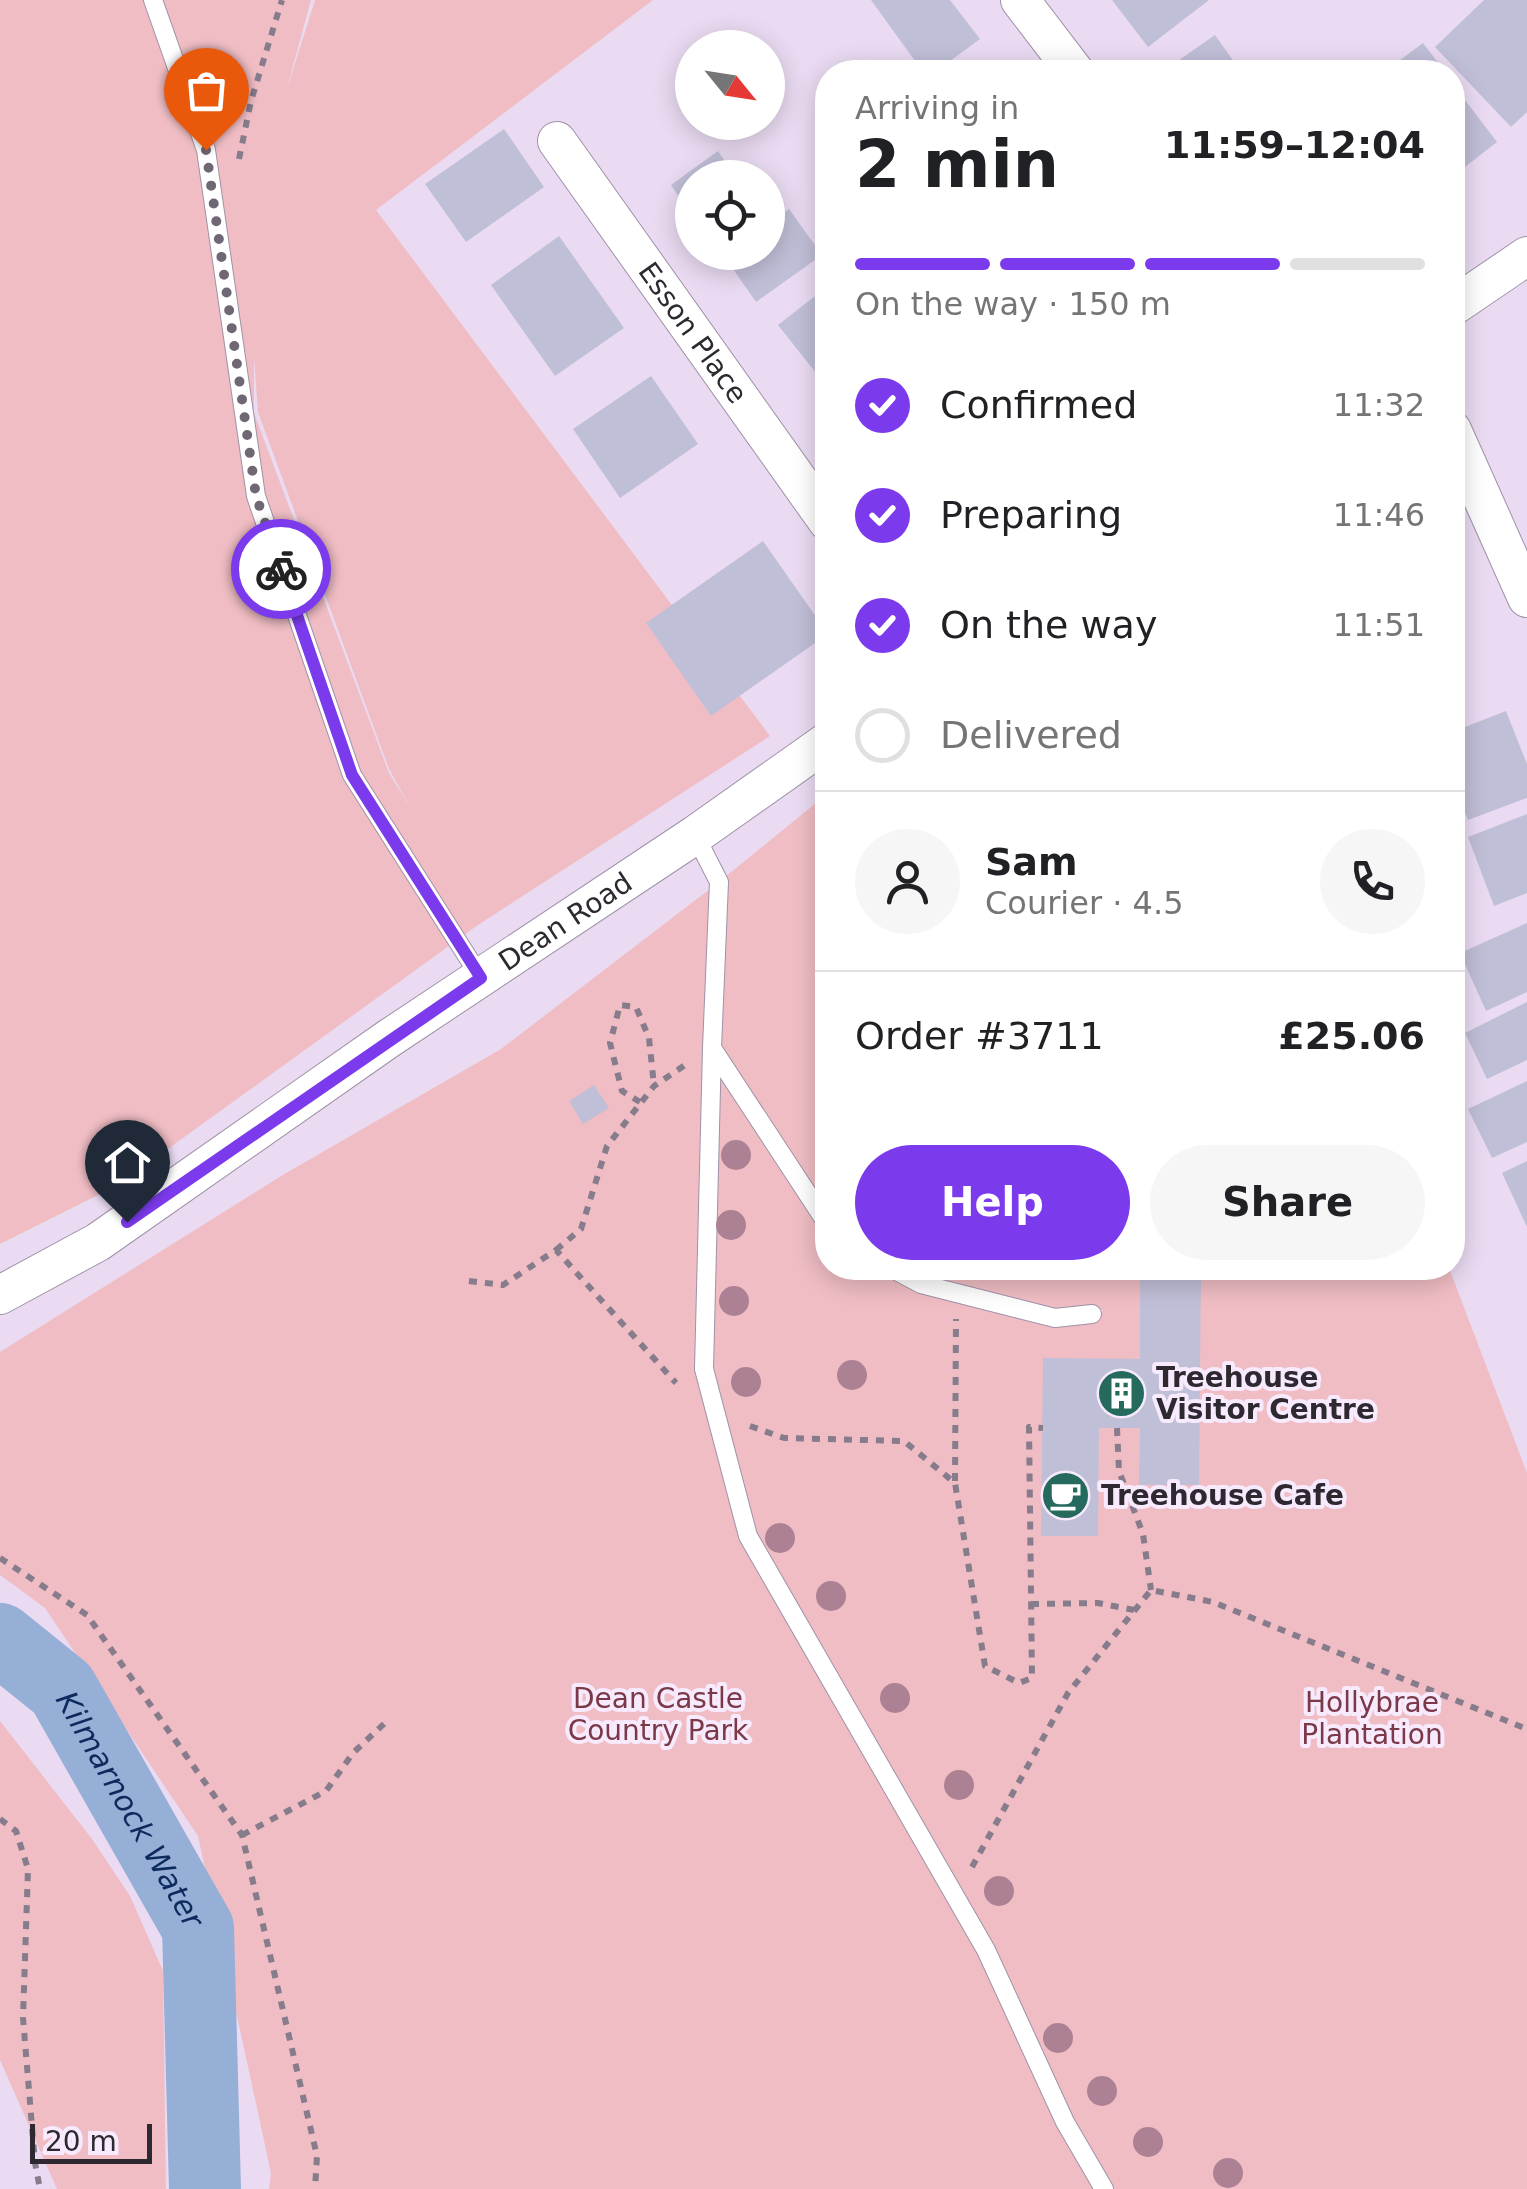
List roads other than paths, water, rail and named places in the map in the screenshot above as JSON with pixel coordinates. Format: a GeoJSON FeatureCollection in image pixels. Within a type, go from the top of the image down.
{"type":"FeatureCollection","features":[{"type":"Feature","properties":{"kind":"street"},"geometry":{"type":"LineString","coordinates":[[1020,0],[1066,60]]}},
{"type":"Feature","properties":{"kind":"street","name":"Esson Place"},"geometry":{"type":"LineString","coordinates":[[557,142],[815,504]]}},
{"type":"Feature","properties":{"kind":"street"},"geometry":{"type":"LineString","coordinates":[[1465,298],[1527,256]]}},
{"type":"Feature","properties":{"kind":"street"},"geometry":{"type":"LineString","coordinates":[[1465,459],[1527,598]]}},
{"type":"Feature","properties":{"kind":"street","name":"Dean Road"},"geometry":{"type":"LineString","coordinates":[[0,1295],[98,1242],[815,750]]}},
{"type":"Feature","properties":{"kind":"lane"},"geometry":{"type":"LineString","coordinates":[[153,0],[206,150],[256,496],[352,775],[481,978]]}},
{"type":"Feature","properties":{"kind":"lane"},"geometry":{"type":"LineString","coordinates":[[695,835],[720,882],[704,1369],[748,1536],[986,1950],[1065,2122],[1104,2189]]}},
{"type":"Feature","properties":{"kind":"lane"},"geometry":{"type":"LineString","coordinates":[[712,1048],[815,1206]]}},
{"type":"Feature","properties":{"kind":"lane"},"geometry":{"type":"LineString","coordinates":[[914,1280],[1056,1318],[1092,1314]]}},
{"type":"Feature","properties":{"kind":"waterway","name":"Kilmarnock Water"},"geometry":{"type":"LineString","coordinates":[[0,1639],[62,1689],[198,1928],[205,2189]]}},
{"type":"Feature","properties":{"kind":"place","name":"Treehouse Visitor Centre"},"geometry":{"type":"Point","coordinates":[1121,1393]}},
{"type":"Feature","properties":{"kind":"place","name":"Treehouse Cafe"},"geometry":{"type":"Point","coordinates":[1066,1495]}},
{"type":"Feature","properties":{"kind":"park label","name":"Dean Castle Country Park"},"geometry":{"type":"Point","coordinates":[658,1714]}},
{"type":"Feature","properties":{"kind":"park label","name":"Hollybrae Plantation"},"geometry":{"type":"Point","coordinates":[1372,1718]}}]}
